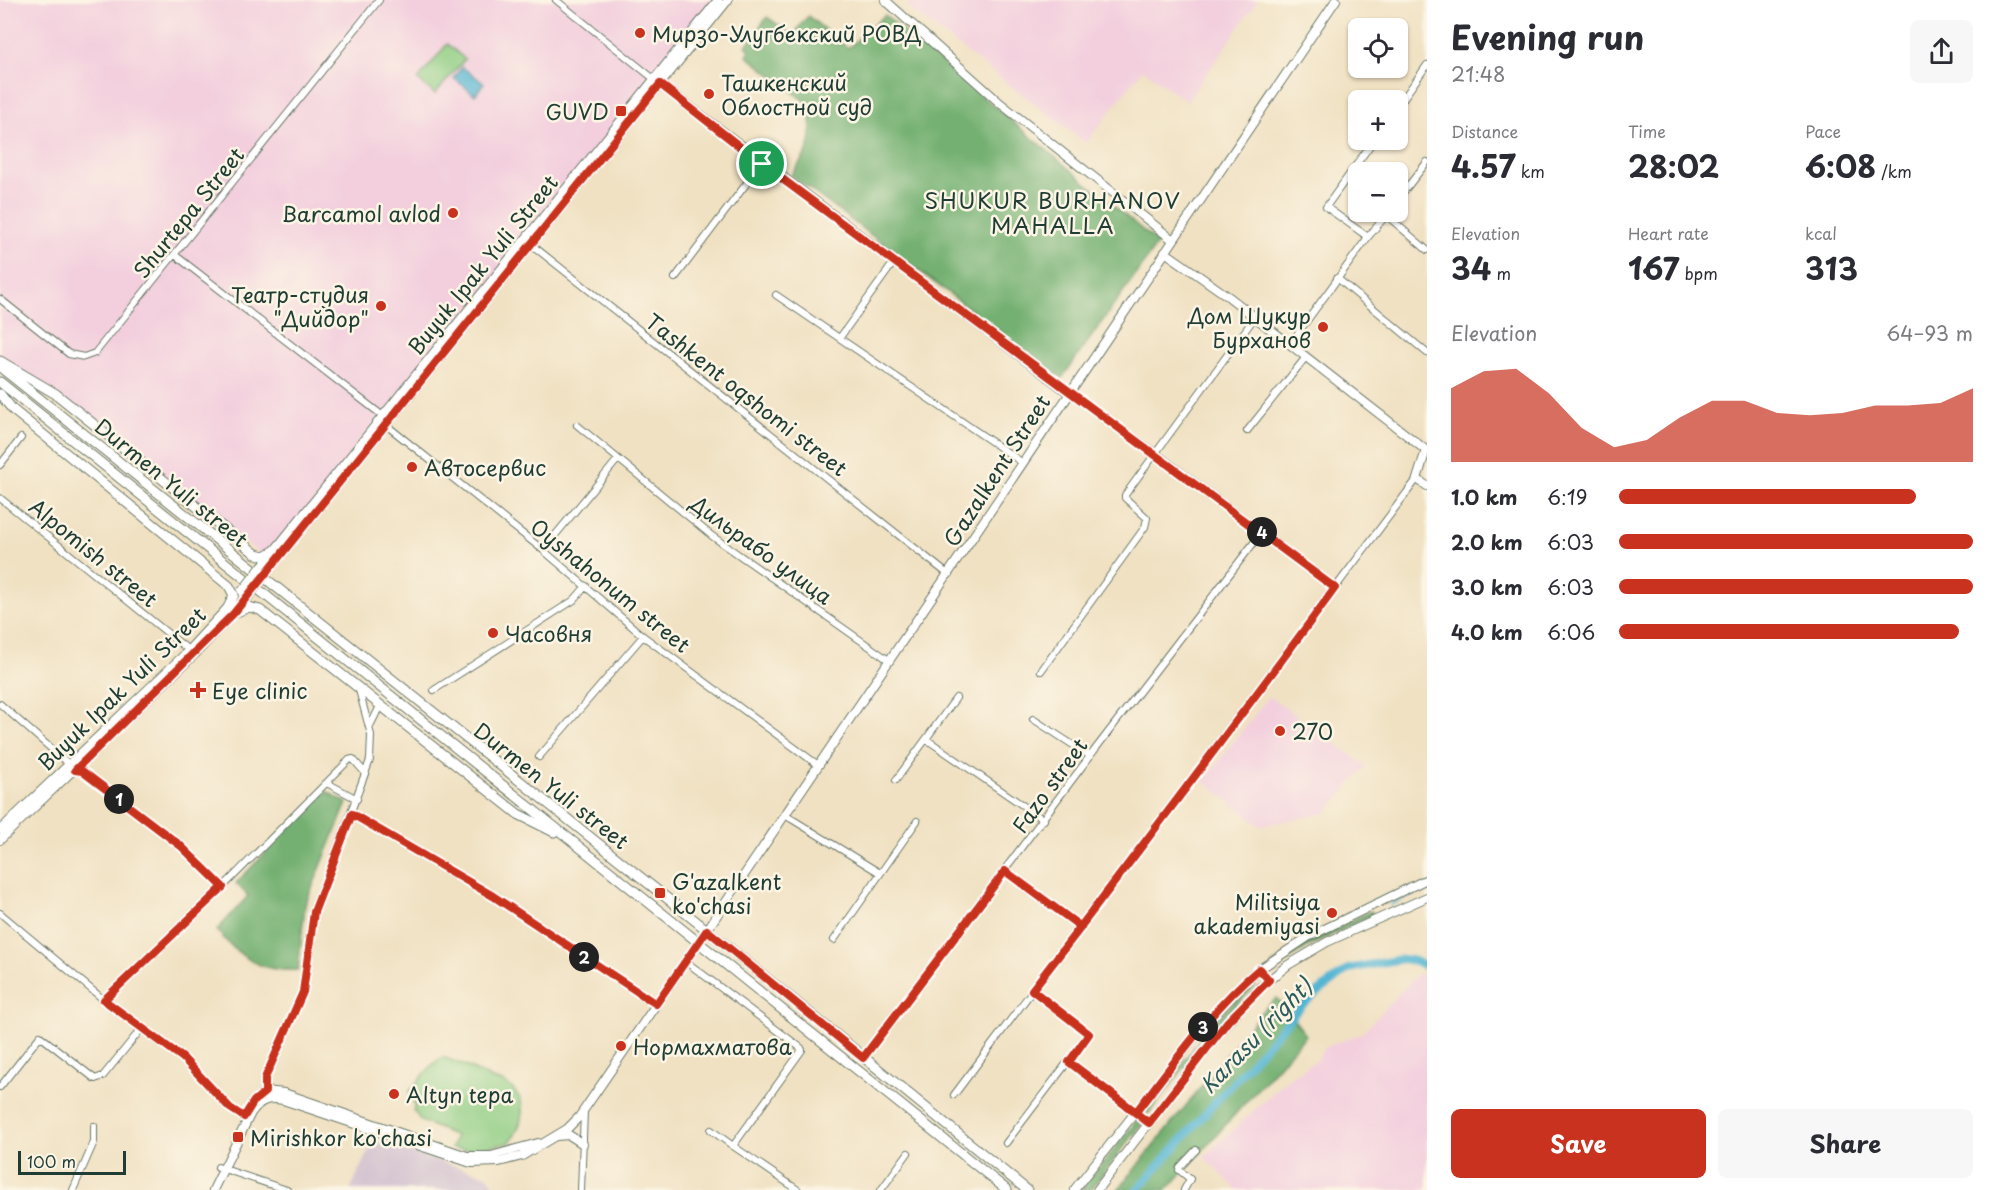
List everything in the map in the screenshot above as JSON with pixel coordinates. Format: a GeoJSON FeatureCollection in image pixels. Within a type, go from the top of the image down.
{"type":"FeatureCollection","features":[{"type":"Feature","properties":{"kind":"main road","name":"Buyuk Ipak Yuli Street"},"geometry":{"type":"LineString","coordinates":[[657,82],[718,0]]}},
{"type":"Feature","properties":{"kind":"main road","name":"Buyuk Ipak Yuli Street"},"geometry":{"type":"LineString","coordinates":[[0,840],[192,652],[231,610],[657,82],[728,0]]}},
{"type":"Feature","properties":{"kind":"main road"},"geometry":{"type":"LineString","coordinates":[[0,361],[56,394],[256,554],[265,556],[274,551]]}},
{"type":"Feature","properties":{"kind":"main road","name":"Durmen Yuli street"},"geometry":{"type":"LineString","coordinates":[[0,367],[707,930],[1027,1190]]}},
{"type":"Feature","properties":{"kind":"main road","name":"Durmen Yuli street"},"geometry":{"type":"LineString","coordinates":[[0,382],[1007,1190]]}},
{"type":"Feature","properties":{"kind":"main road"},"geometry":{"type":"LineString","coordinates":[[0,394],[13,410],[230,586],[234,595],[231,610],[249,607],[260,610],[518,814],[570,840]]}},
{"type":"Feature","properties":{"kind":"main road","name":"Buyuk Ipak Yuli Street"},"geometry":{"type":"LineString","coordinates":[[274,551],[384,420]]}},
{"type":"Feature","properties":{"kind":"main road"},"geometry":{"type":"LineString","coordinates":[[265,569],[274,551]]}},
{"type":"Feature","properties":{"kind":"main road","name":"Buyuk Ipak Yuli Street"},"geometry":{"type":"LineString","coordinates":[[0,830],[73,767]]}},
{"type":"Feature","properties":{"kind":"main road"},"geometry":{"type":"LineString","coordinates":[[1074,1190],[1208,1020],[1259,969],[1298,943],[1427,879]]}},
{"type":"Feature","properties":{"kind":"main road"},"geometry":{"type":"LineString","coordinates":[[1097,1190],[1228,1021],[1269,980],[1301,957],[1427,897]]}},
{"type":"Feature","properties":{"kind":"main road"},"geometry":{"type":"LineString","coordinates":[[1376,903],[1383,916]]}},
{"type":"Feature","properties":{"kind":"main road"},"geometry":{"type":"LineString","coordinates":[[208,1190],[254,1101],[265,1095],[284,1093],[397,1136],[473,1157],[504,1154],[552,1137],[571,1125],[585,1107],[707,930]]}},
{"type":"Feature","properties":{"kind":"main road"},"geometry":{"type":"LineString","coordinates":[[1259,969],[1269,980]]}},
{"type":"Feature","properties":{"kind":"main road"},"geometry":{"type":"LineString","coordinates":[[1136,1112],[1149,1123]]}},
{"type":"Feature","properties":{"kind":"main road"},"geometry":{"type":"LineString","coordinates":[[552,1137],[569,1136],[583,1144]]}},
{"type":"Feature","properties":{"kind":"main road"},"geometry":{"type":"LineString","coordinates":[[213,1190],[221,1167]]}},
{"type":"Feature","properties":{"kind":"street","name":"Shurtepa Street"},"geometry":{"type":"LineString","coordinates":[[0,299],[69,354],[88,357],[99,350],[379,0]]}},
{"type":"Feature","properties":{"kind":"street"},"geometry":{"type":"LineString","coordinates":[[556,0],[762,164],[1069,393],[1156,453],[1335,588]]}},
{"type":"Feature","properties":{"kind":"street"},"geometry":{"type":"LineString","coordinates":[[885,0],[1000,103],[1173,240]]}},
{"type":"Feature","properties":{"kind":"street","name":"Gazalkent Street"},"geometry":{"type":"LineString","coordinates":[[707,930],[1336,0]]}},
{"type":"Feature","properties":{"kind":"street"},"geometry":{"type":"LineString","coordinates":[[1408,92],[1427,65]]}},
{"type":"Feature","properties":{"kind":"street"},"geometry":{"type":"LineString","coordinates":[[1367,150],[1326,207],[1368,237]]}},
{"type":"Feature","properties":{"kind":"street"},"geometry":{"type":"LineString","coordinates":[[1408,186],[1427,162]]}},
{"type":"Feature","properties":{"kind":"street"},"geometry":{"type":"LineString","coordinates":[[675,278],[762,164]]}},
{"type":"Feature","properties":{"kind":"street"},"geometry":{"type":"LineString","coordinates":[[1290,344],[1380,222]]}},
{"type":"Feature","properties":{"kind":"street"},"geometry":{"type":"LineString","coordinates":[[1397,222],[1427,250]]}},
{"type":"Feature","properties":{"kind":"street","name":"Tаshkent oqshomi street"},"geometry":{"type":"LineString","coordinates":[[528,242],[949,575]]}},
{"type":"Feature","properties":{"kind":"street"},"geometry":{"type":"LineString","coordinates":[[954,1095],[1418,478],[1427,450],[1255,316],[1165,252]]}},
{"type":"Feature","properties":{"kind":"street","name":"Oyshahonum street"},"geometry":{"type":"LineString","coordinates":[[175,255],[384,420],[543,550],[643,636],[818,765]]}},
{"type":"Feature","properties":{"kind":"street"},"geometry":{"type":"LineString","coordinates":[[841,336],[894,262]]}},
{"type":"Feature","properties":{"kind":"street"},"geometry":{"type":"LineString","coordinates":[[1337,278],[1427,353]]}},
{"type":"Feature","properties":{"kind":"street"},"geometry":{"type":"LineString","coordinates":[[776,295],[841,336],[1023,463]]}},
{"type":"Feature","properties":{"kind":"street"},"geometry":{"type":"LineString","coordinates":[[1041,671],[1146,527],[1147,518],[1125,498],[1125,495],[1255,316]]}},
{"type":"Feature","properties":{"kind":"street"},"geometry":{"type":"LineString","coordinates":[[1247,431],[1306,357]]}},
{"type":"Feature","properties":{"kind":"street","name":"Дильрабо улица"},"geometry":{"type":"LineString","coordinates":[[577,425],[712,536],[890,661]]}},
{"type":"Feature","properties":{"kind":"street"},"geometry":{"type":"LineString","coordinates":[[0,465],[21,438]]}},
{"type":"Feature","properties":{"kind":"street"},"geometry":{"type":"LineString","coordinates":[[543,550],[618,459]]}},
{"type":"Feature","properties":{"kind":"street"},"geometry":{"type":"LineString","coordinates":[[1418,478],[1427,474]]}},
{"type":"Feature","properties":{"kind":"street"},"geometry":{"type":"LineString","coordinates":[[1418,478],[1427,486]]}},
{"type":"Feature","properties":{"kind":"street","name":"Alpomish street"},"geometry":{"type":"LineString","coordinates":[[0,498],[192,652]]}},
{"type":"Feature","properties":{"kind":"street","name":"Fazo street"},"geometry":{"type":"LineString","coordinates":[[863,1058],[1262,532]]}},
{"type":"Feature","properties":{"kind":"street"},"geometry":{"type":"LineString","coordinates":[[434,690],[574,600],[586,586]]}},
{"type":"Feature","properties":{"kind":"street"},"geometry":{"type":"LineString","coordinates":[[539,758],[643,636]]}},
{"type":"Feature","properties":{"kind":"street"},"geometry":{"type":"LineString","coordinates":[[359,690],[370,730]]}},
{"type":"Feature","properties":{"kind":"street"},"geometry":{"type":"LineString","coordinates":[[896,780],[956,698]]}},
{"type":"Feature","properties":{"kind":"street"},"geometry":{"type":"LineString","coordinates":[[0,704],[73,767],[82,771],[181,846],[223,887]]}},
{"type":"Feature","properties":{"kind":"street"},"geometry":{"type":"LineString","coordinates":[[265,1095],[265,1078],[303,992],[314,912],[366,774],[371,753],[371,719],[380,706]]}},
{"type":"Feature","properties":{"kind":"street"},"geometry":{"type":"LineString","coordinates":[[1033,719],[1090,756]]}},
{"type":"Feature","properties":{"kind":"street"},"geometry":{"type":"LineString","coordinates":[[926,739],[1044,820]]}},
{"type":"Feature","properties":{"kind":"street"},"geometry":{"type":"LineString","coordinates":[[104,1000],[223,887],[351,759],[366,774]]}},
{"type":"Feature","properties":{"kind":"street"},"geometry":{"type":"LineString","coordinates":[[327,783],[357,799]]}},
{"type":"Feature","properties":{"kind":"street"},"geometry":{"type":"LineString","coordinates":[[352,814],[493,896],[656,1004]]}},
{"type":"Feature","properties":{"kind":"street"},"geometry":{"type":"LineString","coordinates":[[785,815],[880,873]]}},
{"type":"Feature","properties":{"kind":"street"},"geometry":{"type":"LineString","coordinates":[[834,940],[917,821]]}},
{"type":"Feature","properties":{"kind":"street"},"geometry":{"type":"LineString","coordinates":[[1005,871],[1081,927]]}},
{"type":"Feature","properties":{"kind":"street"},"geometry":{"type":"LineString","coordinates":[[0,913],[104,1000],[183,1058],[230,1108],[246,1118]]}},
{"type":"Feature","properties":{"kind":"street"},"geometry":{"type":"LineString","coordinates":[[686,961],[802,1050],[733,1146]]}},
{"type":"Feature","properties":{"kind":"street"},"geometry":{"type":"LineString","coordinates":[[1006,1143],[1089,1034],[1032,990]]}},
{"type":"Feature","properties":{"kind":"street"},"geometry":{"type":"LineString","coordinates":[[0,1087],[40,1036],[95,1079],[103,1076],[142,1028]]}},
{"type":"Feature","properties":{"kind":"street"},"geometry":{"type":"LineString","coordinates":[[1069,1062],[1136,1112]]}},
{"type":"Feature","properties":{"kind":"street"},"geometry":{"type":"LineString","coordinates":[[581,1190],[585,1107]]}},
{"type":"Feature","properties":{"kind":"street"},"geometry":{"type":"LineString","coordinates":[[73,1190],[94,1142],[94,1126]]}},
{"type":"Feature","properties":{"kind":"street"},"geometry":{"type":"LineString","coordinates":[[711,1130],[798,1190]]}},
{"type":"Feature","properties":{"kind":"street"},"geometry":{"type":"LineString","coordinates":[[1184,1190],[1190,1179],[1179,1170],[1196,1150]]}},
{"type":"Feature","properties":{"kind":"street"},"geometry":{"type":"LineString","coordinates":[[881,1190],[908,1153]]}},
{"type":"Feature","properties":{"kind":"street"},"geometry":{"type":"LineString","coordinates":[[221,1167],[287,1190]]}},
{"type":"Feature","properties":{"kind":"shaded area"},"geometry":{"type":"Polygon","coordinates":[[[0,0],[718,0],[274,551],[263,556],[56,394],[0,361],[0,0]]]}},
{"type":"Feature","properties":{"kind":"shaded area"},"geometry":{"type":"Polygon","coordinates":[[[911,0],[1258,0],[1187,102],[1143,69],[1086,143],[906,6],[911,0]]]}},
{"type":"Feature","properties":{"kind":"shaded area","name":"270"},"geometry":{"type":"Polygon","coordinates":[[[1269,696],[1366,766],[1326,813],[1260,826],[1204,781],[1269,696]]]}},
{"type":"Feature","properties":{"kind":"shaded area"},"geometry":{"type":"Polygon","coordinates":[[[1419,973],[1427,978],[1427,1190],[1237,1190],[1204,1157],[1287,1080],[1317,1060],[1325,1047],[1361,1034],[1419,973]]]}},
{"type":"Feature","properties":{"kind":"shaded area"},"geometry":{"type":"Polygon","coordinates":[[[374,1141],[488,1176],[497,1190],[350,1190],[374,1141]]]}},
{"type":"Feature","properties":{"kind":"green space"},"geometry":{"type":"Polygon","coordinates":[[[885,15],[1158,243],[1062,378],[791,175],[810,142],[808,104],[747,56],[750,50],[746,46],[767,17],[793,35],[808,16],[848,48],[885,15]]]}},
{"type":"Feature","properties":{"kind":"green space"},"geometry":{"type":"Polygon","coordinates":[[[447,44],[465,59],[435,94],[418,80],[447,44]]]}},
{"type":"Feature","properties":{"kind":"green space"},"geometry":{"type":"Polygon","coordinates":[[[326,791],[347,803],[305,905],[298,970],[263,966],[243,956],[217,930],[248,896],[236,883],[326,791]]]}},
{"type":"Feature","properties":{"kind":"green space"},"geometry":{"type":"Polygon","coordinates":[[[1371,911],[1373,915],[1309,946],[1275,969],[1272,965],[1301,946],[1371,911]]]}},
{"type":"Feature","properties":{"kind":"green space"},"geometry":{"type":"Polygon","coordinates":[[[1252,982],[1255,986],[1220,1022],[1148,1114],[1144,1111],[1210,1027],[1252,982]]]}},
{"type":"Feature","properties":{"kind":"green space"},"geometry":{"type":"Polygon","coordinates":[[[1277,998],[1306,1035],[1167,1190],[1118,1190],[1263,1010],[1277,998]]]}},
{"type":"Feature","properties":{"kind":"green space"},"geometry":{"type":"Polygon","coordinates":[[[442,1057],[506,1084],[515,1091],[522,1105],[522,1113],[518,1129],[509,1143],[470,1150],[451,1148],[456,1136],[421,1121],[413,1110],[415,1106],[409,1092],[442,1057]]]}},
{"type":"Feature","properties":{"kind":"green space"},"geometry":{"type":"Polygon","coordinates":[[[1137,1120],[1142,1124],[1090,1190],[1081,1190],[1137,1120]]]}},
{"type":"Feature","properties":{"kind":"water"},"geometry":{"type":"Polygon","coordinates":[[[462,67],[484,83],[475,95],[454,78],[462,67]]]}},
{"type":"Feature","properties":{"kind":"waterway"},"geometry":{"type":"LineString","coordinates":[[1390,905],[1427,888]]}},
{"type":"Feature","properties":{"kind":"waterway","name":"Karasu (right)"},"geometry":{"type":"LineString","coordinates":[[1137,1190],[1303,1004],[1348,969],[1402,959],[1415,961],[1427,967]]}},
{"type":"Feature","properties":{"kind":"place","name":"Мирзо-Улугбекский РОВД"},"geometry":{"type":"Point","coordinates":[640,33]}},
{"type":"Feature","properties":{"kind":"place","name":"Ташкенский Облостной суд"},"geometry":{"type":"Point","coordinates":[709,94]}},
{"type":"Feature","properties":{"kind":"place","name":"GUVD"},"geometry":{"type":"Point","coordinates":[621,111]}},
{"type":"Feature","properties":{"kind":"place","name":"Barcamol avlod"},"geometry":{"type":"Point","coordinates":[453,213]}},
{"type":"Feature","properties":{"kind":"place","name":"Театр-студия \"Дийдор\""},"geometry":{"type":"Point","coordinates":[381,306]}},
{"type":"Feature","properties":{"kind":"place","name":"Дом Шукур Бурханов"},"geometry":{"type":"Point","coordinates":[1323,327]}},
{"type":"Feature","properties":{"kind":"place","name":"Автосервис"},"geometry":{"type":"Point","coordinates":[412,467]}},
{"type":"Feature","properties":{"kind":"place","name":"Часовня"},"geometry":{"type":"Point","coordinates":[493,633]}},
{"type":"Feature","properties":{"kind":"place","name":"Eye clinic"},"geometry":{"type":"Point","coordinates":[198,690]}},
{"type":"Feature","properties":{"kind":"place","name":"270"},"geometry":{"type":"Point","coordinates":[1280,731]}},
{"type":"Feature","properties":{"kind":"place","name":"G'azalkent ko'chasi"},"geometry":{"type":"Point","coordinates":[660,893]}},
{"type":"Feature","properties":{"kind":"place","name":"Militsiya akademiyasi"},"geometry":{"type":"Point","coordinates":[1332,913]}},
{"type":"Feature","properties":{"kind":"place","name":"Нормахматова"},"geometry":{"type":"Point","coordinates":[621,1046]}},
{"type":"Feature","properties":{"kind":"place","name":"Altyn tepa"},"geometry":{"type":"Point","coordinates":[394,1094]}},
{"type":"Feature","properties":{"kind":"place","name":"Mirishkor ko'chasi"},"geometry":{"type":"Point","coordinates":[238,1137]}},
{"type":"Feature","properties":{"kind":"district","name":"SHUKUR BURHANOV MAHALLA"},"geometry":{"type":"Point","coordinates":[1053,212]}},
{"type":"Feature","properties":{"kind":"route"},"geometry":{"type":"LineString","coordinates":[[762,164],[660,84],[249,596],[195,654],[75,770],[82,771],[181,846],[223,887],[104,1000],[173,1049],[230,1108],[244,1117],[254,1101],[265,1092],[265,1078],[290,1026],[303,992],[314,912],[352,814],[428,856],[493,896],[656,1004],[707,930],[863,1058],[1005,871],[1081,927],[1032,990],[1089,1034],[1069,1062],[1104,1088],[1136,1112],[1201,1029],[1239,988],[1259,969],[1269,980],[1228,1021],[1149,1123],[1069,1062],[1089,1034],[1032,990],[1081,927],[1335,588],[1156,453],[1062,387],[762,164]]}}]}
